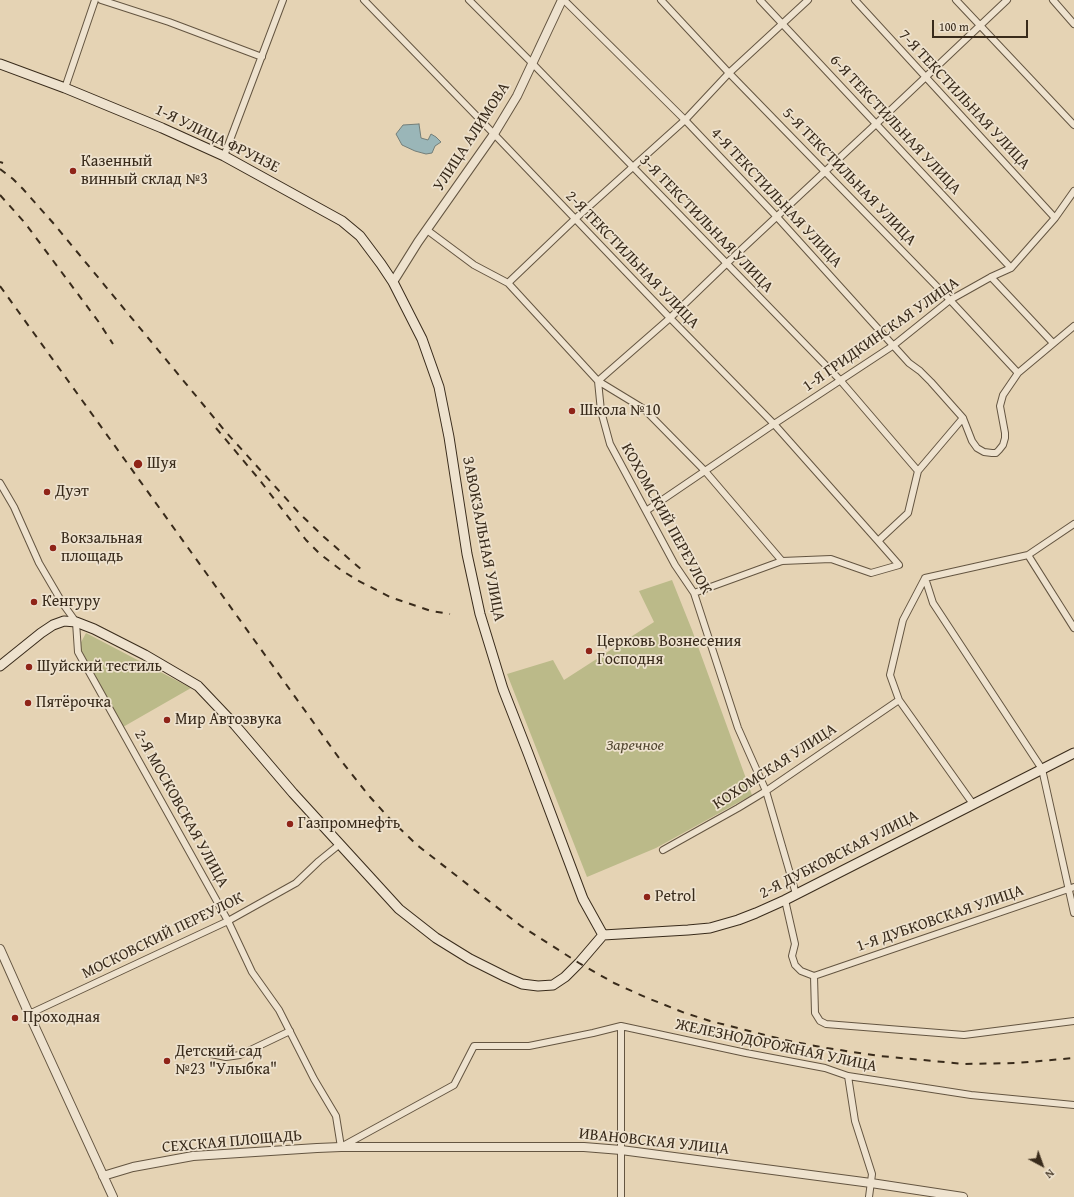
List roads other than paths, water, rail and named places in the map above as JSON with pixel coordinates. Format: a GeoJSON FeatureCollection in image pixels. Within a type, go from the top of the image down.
{"type":"FeatureCollection","features":[{"type":"Feature","properties":{"kind":"main road","name":"1-Я УЛИЦА ФРУНЗЕ"},"geometry":{"type":"LineString","coordinates":[[0,64],[65,88],[162,128],[224,156],[342,221],[360,236],[393,282]]}},
{"type":"Feature","properties":{"kind":"main road","name":"ЗАВОКЗАЛЬНАЯ УЛИЦА"},"geometry":{"type":"LineString","coordinates":[[393,282],[422,339],[439,387],[449,437],[467,554],[480,614],[503,689],[583,899],[603,935]]}},
{"type":"Feature","properties":{"kind":"main road"},"geometry":{"type":"LineString","coordinates":[[0,666],[53,625],[64,621],[76,622],[145,655],[198,686],[235,725],[293,792],[399,909],[436,938],[470,959],[506,978],[522,984],[538,986],[553,985],[565,977],[579,963],[603,935]]}},
{"type":"Feature","properties":{"kind":"main road","name":"2-Я ДУБКОВСКАЯ УЛИЦА"},"geometry":{"type":"LineString","coordinates":[[603,935],[710,928],[738,920],[785,900],[1074,753]]}},
{"type":"Feature","properties":{"kind":"street"},"geometry":{"type":"LineString","coordinates":[[65,88],[95,0]]}},
{"type":"Feature","properties":{"kind":"street"},"geometry":{"type":"LineString","coordinates":[[101,0],[169,22],[262,57]]}},
{"type":"Feature","properties":{"kind":"street"},"geometry":{"type":"LineString","coordinates":[[224,156],[283,0]]}},
{"type":"Feature","properties":{"kind":"street","name":"2-Я ТЕКСТИЛЬНАЯ УЛИЦА"},"geometry":{"type":"LineString","coordinates":[[364,0],[774,424],[899,565],[871,572],[831,559],[782,561]]}},
{"type":"Feature","properties":{"kind":"street","name":"3-Я ТЕКСТИЛЬНАЯ УЛИЦА"},"geometry":{"type":"LineString","coordinates":[[469,0],[840,380],[918,471]]}},
{"type":"Feature","properties":{"kind":"street","name":"УЛИЦА АЛИМОВА"},"geometry":{"type":"LineString","coordinates":[[393,282],[427,230],[494,134],[517,96],[563,0]]}},
{"type":"Feature","properties":{"kind":"street","name":"4-Я ТЕКСТИЛЬНАЯ УЛИЦА"},"geometry":{"type":"LineString","coordinates":[[563,0],[685,120],[777,217],[909,363],[931,382],[963,418]]}},
{"type":"Feature","properties":{"kind":"street","name":"5-Я ТЕКСТИЛЬНАЯ УЛИЦА"},"geometry":{"type":"LineString","coordinates":[[661,0],[729,73],[826,171],[1018,373]]}},
{"type":"Feature","properties":{"kind":"street","name":"6-Я ТЕКСТИЛЬНАЯ УЛИЦА"},"geometry":{"type":"LineString","coordinates":[[760,0],[1010,268]]}},
{"type":"Feature","properties":{"kind":"street"},"geometry":{"type":"LineString","coordinates":[[508,282],[575,219],[685,120],[729,73],[808,0]]}},
{"type":"Feature","properties":{"kind":"street","name":"7-Я ТЕКСТИЛЬНАЯ УЛИЦА"},"geometry":{"type":"LineString","coordinates":[[855,0],[1054,218]]}},
{"type":"Feature","properties":{"kind":"street"},"geometry":{"type":"LineString","coordinates":[[956,0],[1074,125]]}},
{"type":"Feature","properties":{"kind":"street"},"geometry":{"type":"LineString","coordinates":[[598,381],[670,318],[1007,0]]}},
{"type":"Feature","properties":{"kind":"street"},"geometry":{"type":"LineString","coordinates":[[1053,0],[1074,24]]}},
{"type":"Feature","properties":{"kind":"street","name":"1-Я ГРИДКИНСКАЯ УЛИЦА"},"geometry":{"type":"LineString","coordinates":[[646,511],[894,345],[950,300],[990,277],[1010,268],[1054,218],[1074,191]]}},
{"type":"Feature","properties":{"kind":"street"},"geometry":{"type":"LineString","coordinates":[[427,230],[474,264],[508,282],[598,381],[644,409],[705,471],[782,561],[694,593]]}},
{"type":"Feature","properties":{"kind":"street"},"geometry":{"type":"LineString","coordinates":[[990,277],[1053,343]]}},
{"type":"Feature","properties":{"kind":"street"},"geometry":{"type":"LineString","coordinates":[[878,541],[908,513],[918,471],[963,418],[972,441],[977,448],[984,452],[992,453],[996,453],[999,450],[1003,444],[1005,433],[1000,406],[1003,395],[1018,373],[1074,326]]}},
{"type":"Feature","properties":{"kind":"street","name":"КОХОМСКИЙ ПЕРЕУЛОК"},"geometry":{"type":"LineString","coordinates":[[598,381],[601,411],[610,444],[675,565],[694,593],[738,728],[766,791],[796,894]]}},
{"type":"Feature","properties":{"kind":"street"},"geometry":{"type":"LineString","coordinates":[[0,483],[14,507],[39,563],[63,604],[76,622]]}},
{"type":"Feature","properties":{"kind":"street"},"geometry":{"type":"LineString","coordinates":[[973,804],[899,700],[890,675],[903,620],[926,578],[1028,555],[1074,524]]}},
{"type":"Feature","properties":{"kind":"street"},"geometry":{"type":"LineString","coordinates":[[1028,555],[1074,628]]}},
{"type":"Feature","properties":{"kind":"street"},"geometry":{"type":"LineString","coordinates":[[926,578],[933,603],[1042,769],[1071,888],[1074,913]]}},
{"type":"Feature","properties":{"kind":"street","name":"2-Я МОСКОВСКАЯ УЛИЦА"},"geometry":{"type":"LineString","coordinates":[[76,622],[78,652],[228,921],[252,972],[280,1010],[314,1079],[336,1116],[341,1147]]}},
{"type":"Feature","properties":{"kind":"street","name":"КОХОМСКАЯ УЛИЦА"},"geometry":{"type":"LineString","coordinates":[[662,850],[766,791],[899,700]]}},
{"type":"Feature","properties":{"kind":"street","name":"МОСКОВСКИЙ ПЕРЕУЛОК"},"geometry":{"type":"LineString","coordinates":[[29,1014],[228,921],[296,883],[319,861],[340,844]]}},
{"type":"Feature","properties":{"kind":"street","name":"1-Я ДУБКОВСКАЯ УЛИЦА"},"geometry":{"type":"LineString","coordinates":[[814,976],[1071,888]]}},
{"type":"Feature","properties":{"kind":"street"},"geometry":{"type":"LineString","coordinates":[[785,900],[795,944],[792,956],[795,965],[801,971],[814,976],[815,1013],[820,1021],[826,1024],[964,1036],[1074,1021]]}},
{"type":"Feature","properties":{"kind":"street"},"geometry":{"type":"LineString","coordinates":[[0,948],[113,1197]]}},
{"type":"Feature","properties":{"kind":"street"},"geometry":{"type":"LineString","coordinates":[[621,1026],[621,1197]]}},
{"type":"Feature","properties":{"kind":"street","name":"ЖЕЛЕЗНОДОРОЖНАЯ УЛИЦА"},"geometry":{"type":"LineString","coordinates":[[341,1147],[454,1085],[474,1046],[529,1046],[621,1026],[746,1053],[826,1068],[848,1076],[972,1095],[1074,1105]]}},
{"type":"Feature","properties":{"kind":"street"},"geometry":{"type":"LineString","coordinates":[[211,1054],[226,1057],[240,1055],[290,1031]]}},
{"type":"Feature","properties":{"kind":"street"},"geometry":{"type":"LineString","coordinates":[[848,1076],[855,1121],[872,1174],[869,1197]]}},
{"type":"Feature","properties":{"kind":"street","name":"СЕХСКАЯ ПЛОЩАДЬ"},"geometry":{"type":"LineString","coordinates":[[103,1176],[133,1167],[193,1156],[341,1147]]}},
{"type":"Feature","properties":{"kind":"street","name":"ИВАНОВСКАЯ УЛИЦА"},"geometry":{"type":"LineString","coordinates":[[341,1147],[584,1147],[621,1150],[871,1183],[963,1197]]}},
{"type":"Feature","properties":{"kind":"water"},"geometry":{"type":"Polygon","coordinates":[[[419,124],[421,138],[428,140],[431,134],[441,142],[435,146],[432,153],[426,154],[402,145],[396,134],[403,125],[419,124]]]}},
{"type":"Feature","properties":{"kind":"railway"},"geometry":{"type":"LineString","coordinates":[[0,169],[23,189],[54,224],[225,431],[300,514],[363,571]]}},
{"type":"Feature","properties":{"kind":"railway"},"geometry":{"type":"LineString","coordinates":[[0,195],[25,223],[98,321],[113,344]]}},
{"type":"Feature","properties":{"kind":"railway"},"geometry":{"type":"LineString","coordinates":[[0,286],[339,758],[370,797],[417,845],[521,926],[579,963],[614,983],[645,997],[710,1021],[785,1040],[880,1056],[965,1064],[1017,1063],[1074,1058]]}},
{"type":"Feature","properties":{"kind":"railway"},"geometry":{"type":"LineString","coordinates":[[216,428],[258,478],[306,540],[320,554],[357,580],[390,597],[431,611],[450,614]]}},
{"type":"Feature","properties":{"kind":"place","name":"Казенный винный склад №3"},"geometry":{"type":"Point","coordinates":[73,171]}},
{"type":"Feature","properties":{"kind":"place","name":"Школа №10"},"geometry":{"type":"Point","coordinates":[572,411]}},
{"type":"Feature","properties":{"kind":"place","name":"Шуя"},"geometry":{"type":"Point","coordinates":[138,464]}},
{"type":"Feature","properties":{"kind":"place","name":"Дуэт"},"geometry":{"type":"Point","coordinates":[47,492]}},
{"type":"Feature","properties":{"kind":"place","name":"Вокзальная площадь"},"geometry":{"type":"Point","coordinates":[53,548]}},
{"type":"Feature","properties":{"kind":"place","name":"Кенгуру"},"geometry":{"type":"Point","coordinates":[34,602]}},
{"type":"Feature","properties":{"kind":"place","name":"Церковь Вознесения Господня"},"geometry":{"type":"Point","coordinates":[589,651]}},
{"type":"Feature","properties":{"kind":"place","name":"Шуйский тестиль"},"geometry":{"type":"Point","coordinates":[29,667]}},
{"type":"Feature","properties":{"kind":"place","name":"Пятёрочка"},"geometry":{"type":"Point","coordinates":[28,703]}},
{"type":"Feature","properties":{"kind":"place","name":"Мир Автозвука"},"geometry":{"type":"Point","coordinates":[167,720]}},
{"type":"Feature","properties":{"kind":"place","name":"Газпромнефть"},"geometry":{"type":"Point","coordinates":[290,824]}},
{"type":"Feature","properties":{"kind":"place","name":"Petrol"},"geometry":{"type":"Point","coordinates":[647,897]}},
{"type":"Feature","properties":{"kind":"place","name":"Проходная"},"geometry":{"type":"Point","coordinates":[15,1018]}},
{"type":"Feature","properties":{"kind":"place","name":"Детский сад №23 \"Улыбка\""},"geometry":{"type":"Point","coordinates":[167,1061]}},
{"type":"Feature","properties":{"kind":"park label","name":"Заречное"},"geometry":{"type":"Point","coordinates":[635,746]}}]}
